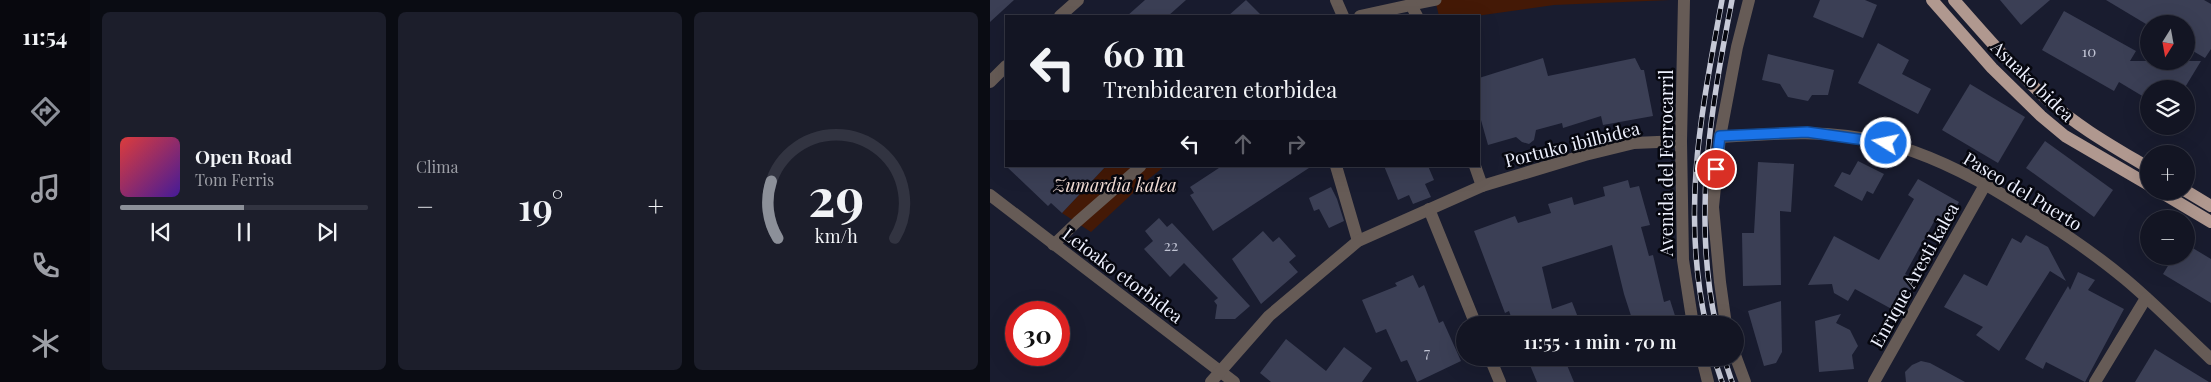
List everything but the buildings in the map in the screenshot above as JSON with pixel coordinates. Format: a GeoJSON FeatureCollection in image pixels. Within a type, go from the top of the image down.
{"type":"FeatureCollection","features":[{"type":"Feature","properties":{"kind":"main road","name":"Asuako bidea"},"geometry":{"type":"LineString","coordinates":[[1932,0],[1992,68],[2041,116],[2066,136],[2140,180]]}},
{"type":"Feature","properties":{"kind":"main road","name":"Asuako bidea"},"geometry":{"type":"LineString","coordinates":[[1954,0],[2008,62],[2049,101],[2096,137],[2140,163]]}},
{"type":"Feature","properties":{"kind":"main road"},"geometry":{"type":"LineString","coordinates":[[2195,196],[2211,206]]}},
{"type":"Feature","properties":{"kind":"main road"},"geometry":{"type":"LineString","coordinates":[[2174,200],[2211,222]]}},
{"type":"Feature","properties":{"kind":"street"},"geometry":{"type":"LineString","coordinates":[[1061,15],[1078,0]]}},
{"type":"Feature","properties":{"kind":"street"},"geometry":{"type":"LineString","coordinates":[[1336,0],[1343,15]]}},
{"type":"Feature","properties":{"kind":"street"},"geometry":{"type":"LineString","coordinates":[[1371,15],[1414,11],[1436,0]]}},
{"type":"Feature","properties":{"kind":"street","name":"Avenida del Ferrocarril"},"geometry":{"type":"LineString","coordinates":[[1684,0],[1681,141],[1683,260],[1692,316]]}},
{"type":"Feature","properties":{"kind":"street"},"geometry":{"type":"LineString","coordinates":[[1725,316],[1713,207],[1720,136],[1749,0]]}},
{"type":"Feature","properties":{"kind":"street"},"geometry":{"type":"LineString","coordinates":[[990,82],[1005,67]]}},
{"type":"Feature","properties":{"kind":"street","name":"Paseo del Puerto"},"geometry":{"type":"LineString","coordinates":[[1720,136],[1807,132],[1886,143],[1932,160],[1985,185],[2081,245],[2146,298],[2211,360]]}},
{"type":"Feature","properties":{"kind":"street","name":"Portuko ibilbidea"},"geometry":{"type":"LineString","coordinates":[[1210,382],[1269,316],[1358,241],[1482,186],[1585,155],[1634,143],[1681,141]]}},
{"type":"Feature","properties":{"kind":"street"},"geometry":{"type":"LineString","coordinates":[[1053,245],[1141,167]]}},
{"type":"Feature","properties":{"kind":"street"},"geometry":{"type":"LineString","coordinates":[[1336,167],[1358,241]]}},
{"type":"Feature","properties":{"kind":"street"},"geometry":{"type":"LineString","coordinates":[[1475,167],[1482,186]]}},
{"type":"Feature","properties":{"kind":"street","name":"Enrique Aresti kalea"},"geometry":{"type":"LineString","coordinates":[[1874,382],[1985,185]]}},
{"type":"Feature","properties":{"kind":"street","name":"Leioako etorbidea"},"geometry":{"type":"LineString","coordinates":[[990,195],[1234,382]]}},
{"type":"Feature","properties":{"kind":"street"},"geometry":{"type":"LineString","coordinates":[[1429,209],[1472,316]]}},
{"type":"Feature","properties":{"kind":"street"},"geometry":{"type":"LineString","coordinates":[[2095,382],[2146,298]]}},
{"type":"Feature","properties":{"kind":"street"},"geometry":{"type":"LineString","coordinates":[[1493,366],[1500,382]]}},
{"type":"Feature","properties":{"kind":"street"},"geometry":{"type":"LineString","coordinates":[[1704,366],[1708,382]]}},
{"type":"Feature","properties":{"kind":"street"},"geometry":{"type":"LineString","coordinates":[[1739,366],[1745,382]]}},
{"type":"Feature","properties":{"kind":"green space"},"geometry":{"type":"Polygon","coordinates":[[[1435,0],[1670,0],[1554,5],[1480,15],[1439,15],[1435,0]]]}},
{"type":"Feature","properties":{"kind":"green space","name":"Zumardia kalea"},"geometry":{"type":"Polygon","coordinates":[[[1105,167],[1164,167],[1091,232],[1062,213],[1105,167]]]}},
{"type":"Feature","properties":{"kind":"railway"},"geometry":{"type":"LineString","coordinates":[[1705,316],[1695,241],[1697,162],[1707,83],[1722,0]]}},
{"type":"Feature","properties":{"kind":"railway"},"geometry":{"type":"LineString","coordinates":[[1714,316],[1705,243],[1707,162],[1717,81],[1732,0]]}},
{"type":"Feature","properties":{"kind":"railway"},"geometry":{"type":"LineString","coordinates":[[1717,366],[1722,382]]}},
{"type":"Feature","properties":{"kind":"railway"},"geometry":{"type":"LineString","coordinates":[[1727,366],[1732,382]]}},
{"type":"Feature","properties":{"kind":"route"},"geometry":{"type":"LineString","coordinates":[[1716,169],[1720,136],[1807,132],[1886,143]]}}]}
